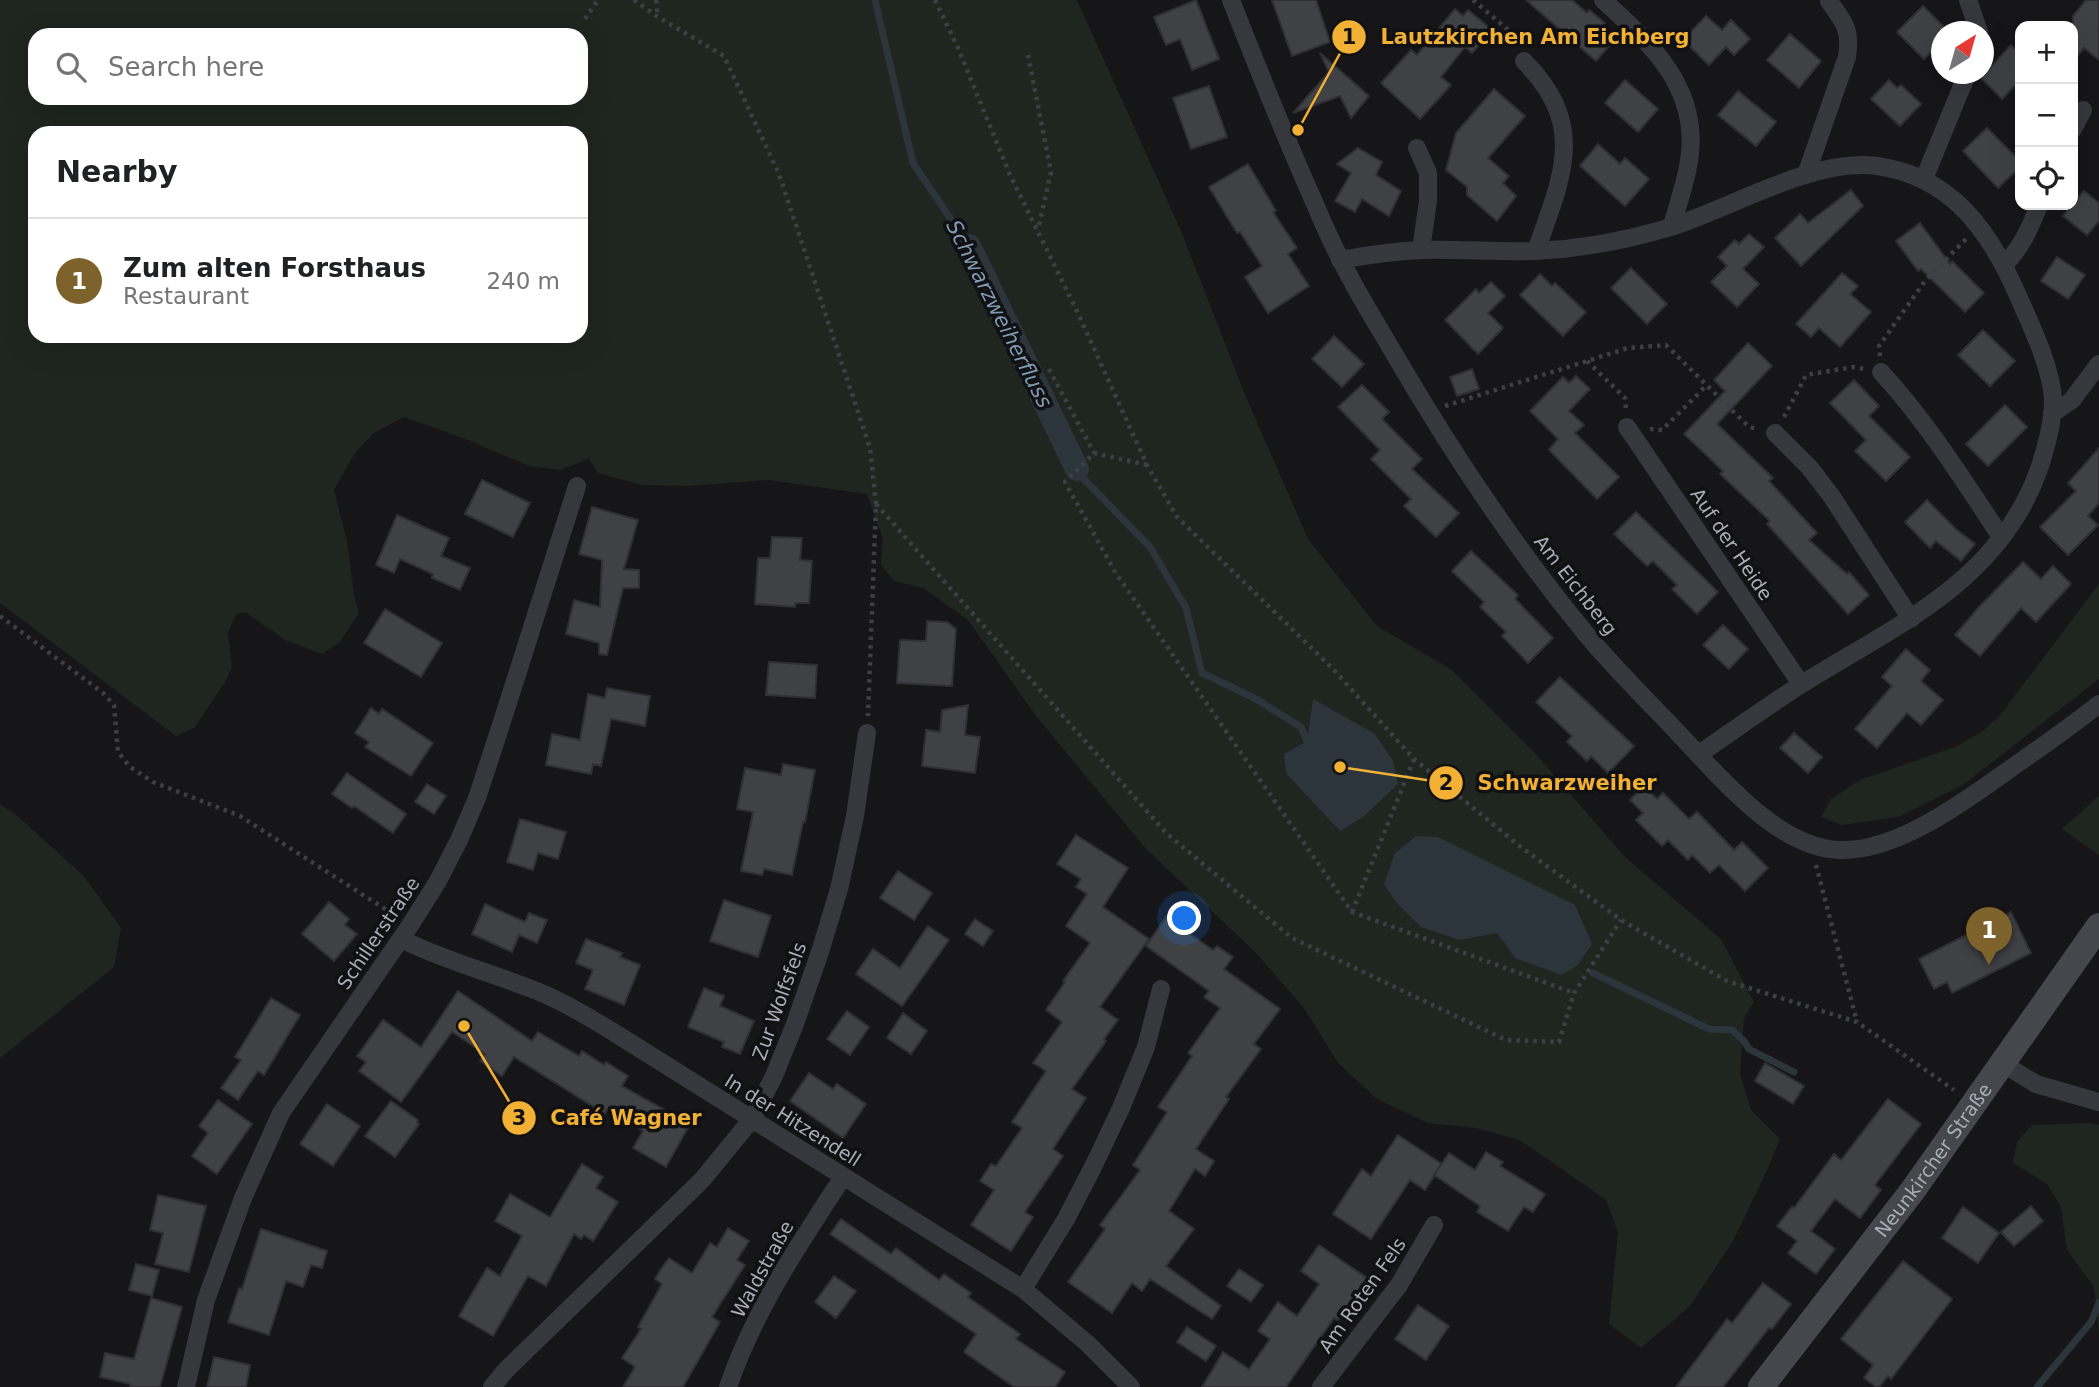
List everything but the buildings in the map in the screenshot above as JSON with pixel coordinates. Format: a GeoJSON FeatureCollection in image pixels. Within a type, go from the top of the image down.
{"type":"FeatureCollection","features":[{"type":"Feature","properties":{"kind":"main road","name":"Neunkircher Straße"},"geometry":{"type":"LineString","coordinates":[[1761,1387],[1850,1273],[1972,1107],[2099,926]]}},
{"type":"Feature","properties":{"kind":"street","name":"Am Eichberg"},"geometry":{"type":"LineString","coordinates":[[1231,0],[1287,143],[1340,260],[1428,411],[1493,513],[1588,636],[1759,814],[1784,832],[1811,844],[1838,850],[1866,847],[1898,837],[1932,821],[1977,793],[2099,704]]}},
{"type":"Feature","properties":{"kind":"street"},"geometry":{"type":"LineString","coordinates":[[1603,0],[1640,34],[1685,96],[1691,125],[1690,155],[1672,226]]}},
{"type":"Feature","properties":{"kind":"street"},"geometry":{"type":"LineString","coordinates":[[1968,0],[1975,21]]}},
{"type":"Feature","properties":{"kind":"street"},"geometry":{"type":"LineString","coordinates":[[1806,174],[1847,57],[1850,37],[1842,19],[1829,1]]}},
{"type":"Feature","properties":{"kind":"street"},"geometry":{"type":"LineString","coordinates":[[1524,61],[1538,75],[1552,96],[1562,121],[1566,149],[1559,185],[1536,251]]}},
{"type":"Feature","properties":{"kind":"street"},"geometry":{"type":"LineString","coordinates":[[1924,179],[1963,84]]}},
{"type":"Feature","properties":{"kind":"street"},"geometry":{"type":"LineString","coordinates":[[2078,120],[2083,110]]}},
{"type":"Feature","properties":{"kind":"street"},"geometry":{"type":"LineString","coordinates":[[1417,148],[1428,173],[1428,201],[1421,250]]}},
{"type":"Feature","properties":{"kind":"street"},"geometry":{"type":"LineString","coordinates":[[1340,260],[1369,254],[1421,250],[1536,251],[1593,245],[1672,226],[1806,174],[1841,167],[1872,165],[1896,169],[1924,179],[1953,198],[1979,226],[2004,265],[2050,377],[2053,401],[2045,452],[2021,509],[1982,560],[1953,589],[1910,619],[1801,684],[1699,754]]}},
{"type":"Feature","properties":{"kind":"street"},"geometry":{"type":"LineString","coordinates":[[2004,265],[2018,250],[2037,210]]}},
{"type":"Feature","properties":{"kind":"street"},"geometry":{"type":"LineString","coordinates":[[2052,414],[2072,400],[2099,364]]}},
{"type":"Feature","properties":{"kind":"street"},"geometry":{"type":"LineString","coordinates":[[1881,372],[1904,397],[1947,456],[2001,537]]}},
{"type":"Feature","properties":{"kind":"street","name":"Auf der Heide"},"geometry":{"type":"LineString","coordinates":[[1628,427],[1801,684]]}},
{"type":"Feature","properties":{"kind":"street"},"geometry":{"type":"LineString","coordinates":[[1775,433],[1810,468],[1832,497],[1910,619]]}},
{"type":"Feature","properties":{"kind":"street","name":"Schillerstraße"},"geometry":{"type":"LineString","coordinates":[[186,1387],[206,1300],[243,1198],[281,1113],[438,881],[477,798],[577,486]]}},
{"type":"Feature","properties":{"kind":"street","name":"Zur Wolfsfels"},"geometry":{"type":"LineString","coordinates":[[492,1387],[506,1370],[702,1180],[752,1119],[774,1076],[795,1024],[835,902],[855,816],[867,733]]}},
{"type":"Feature","properties":{"kind":"street","name":"In der Hitzendell"},"geometry":{"type":"LineString","coordinates":[[406,932],[429,953],[538,991],[577,1010],[1023,1289],[1088,1344],[1131,1387]]}},
{"type":"Feature","properties":{"kind":"street"},"geometry":{"type":"LineString","coordinates":[[1023,1289],[1066,1219],[1094,1165],[1146,1047],[1161,989]]}},
{"type":"Feature","properties":{"kind":"street"},"geometry":{"type":"LineString","coordinates":[[2002,1063],[2036,1084],[2099,1102]]}},
{"type":"Feature","properties":{"kind":"street","name":"Waldstraße"},"geometry":{"type":"LineString","coordinates":[[728,1387],[754,1324],[776,1283],[843,1177]]}},
{"type":"Feature","properties":{"kind":"street","name":"Am Roten Fels"},"geometry":{"type":"LineString","coordinates":[[1321,1387],[1399,1285],[1434,1225]]}},
{"type":"Feature","properties":{"kind":"path"},"geometry":{"type":"LineString","coordinates":[[585,19],[598,0]]}},
{"type":"Feature","properties":{"kind":"path"},"geometry":{"type":"LineString","coordinates":[[634,0],[724,56],[779,174],[870,448],[876,504],[867,733]]}},
{"type":"Feature","properties":{"kind":"path"},"geometry":{"type":"LineString","coordinates":[[656,0],[658,17]]}},
{"type":"Feature","properties":{"kind":"path"},"geometry":{"type":"LineString","coordinates":[[935,0],[958,48],[1010,175],[1075,307],[1147,464],[1177,517],[1332,668],[1414,759],[1522,848],[1620,920],[1727,981],[1857,1022],[1947,1083],[1972,1107]]}},
{"type":"Feature","properties":{"kind":"path"},"geometry":{"type":"LineString","coordinates":[[1473,0],[1513,34],[1521,47],[1524,61]]}},
{"type":"Feature","properties":{"kind":"path"},"geometry":{"type":"LineString","coordinates":[[1028,55],[1051,172],[1038,231]]}},
{"type":"Feature","properties":{"kind":"path"},"geometry":{"type":"LineString","coordinates":[[1428,411],[1628,348],[1666,345],[1749,427],[1775,433],[1806,375],[1853,367],[1881,372],[1879,346],[1925,281],[1979,226]]}},
{"type":"Feature","properties":{"kind":"path"},"geometry":{"type":"LineString","coordinates":[[1586,361],[1625,398],[1628,427],[1662,429],[1706,386]]}},
{"type":"Feature","properties":{"kind":"path"},"geometry":{"type":"LineString","coordinates":[[1049,369],[1094,453]]}},
{"type":"Feature","properties":{"kind":"path"},"geometry":{"type":"LineString","coordinates":[[1094,453],[1147,464]]}},
{"type":"Feature","properties":{"kind":"path"},"geometry":{"type":"LineString","coordinates":[[1094,453],[1065,482],[1115,572],[1352,912],[1574,993]]}},
{"type":"Feature","properties":{"kind":"path"},"geometry":{"type":"LineString","coordinates":[[876,504],[1167,834],[1292,938],[1506,1040],[1559,1042],[1574,993],[1620,920]]}},
{"type":"Feature","properties":{"kind":"path"},"geometry":{"type":"LineString","coordinates":[[0,616],[103,693],[114,705],[118,752],[130,767],[153,782],[240,817],[406,932]]}},
{"type":"Feature","properties":{"kind":"path"},"geometry":{"type":"LineString","coordinates":[[1352,912],[1414,759]]}},
{"type":"Feature","properties":{"kind":"path"},"geometry":{"type":"LineString","coordinates":[[1811,844],[1857,1022]]}},
{"type":"Feature","properties":{"kind":"shaded area"},"geometry":{"type":"Polygon","coordinates":[[[0,0],[1077,0],[1181,231],[1246,397],[1308,539],[1377,626],[1452,670],[1535,753],[1625,857],[1721,939],[1754,1002],[1744,1018],[1740,1074],[1751,1110],[1780,1139],[1733,1241],[1690,1306],[1641,1348],[1609,1324],[1618,1232],[1606,1200],[1520,1140],[1476,1128],[1428,1123],[1377,1099],[1338,1063],[1304,1008],[1254,951],[1146,849],[1036,716],[968,620],[923,588],[894,581],[881,565],[883,539],[867,494],[769,480],[687,486],[642,485],[598,473],[589,459],[560,470],[529,466],[404,417],[374,433],[355,453],[334,490],[347,541],[359,613],[340,642],[322,654],[285,640],[245,612],[236,614],[228,633],[232,667],[225,682],[194,728],[176,736],[0,603],[0,0]],[[1313,699],[1307,741],[1285,754],[1339,831],[1313,699]],[[1575,905],[1460,940],[1497,933],[1515,958],[1575,905]]]}},
{"type":"Feature","properties":{"kind":"shaded area"},"geometry":{"type":"Polygon","coordinates":[[[2099,584],[2099,679],[1963,785],[1898,817],[1842,825],[1821,817],[1831,799],[1860,780],[1955,747],[1983,731],[2001,714],[2099,584]]]}},
{"type":"Feature","properties":{"kind":"shaded area"},"geometry":{"type":"Polygon","coordinates":[[[1313,699],[1375,734],[1393,761],[1398,784],[1363,817],[1340,831],[1286,773],[1284,754],[1307,741],[1313,699]]]}},
{"type":"Feature","properties":{"kind":"shaded area"},"geometry":{"type":"Polygon","coordinates":[[[2099,796],[2099,855],[2062,829],[2099,796]]]}},
{"type":"Feature","properties":{"kind":"shaded area"},"geometry":{"type":"Polygon","coordinates":[[[0,804],[14,813],[84,876],[121,928],[114,967],[0,1058],[0,804]]]}},
{"type":"Feature","properties":{"kind":"shaded area"},"geometry":{"type":"Polygon","coordinates":[[[1416,836],[1438,837],[1575,905],[1592,944],[1578,965],[1562,975],[1515,958],[1497,933],[1460,940],[1421,927],[1396,902],[1384,884],[1395,853],[1416,836]]]}},
{"type":"Feature","properties":{"kind":"shaded area"},"geometry":{"type":"Polygon","coordinates":[[[2032,1125],[2099,1125],[2099,1334],[2094,1287],[2067,1250],[2061,1207],[2047,1184],[2013,1163],[2017,1142],[2032,1125]]]}},
{"type":"Feature","properties":{"kind":"waterway","name":"Schwarzweiherfluss"},"geometry":{"type":"LineString","coordinates":[[875,0],[913,163],[969,246]]}},
{"type":"Feature","properties":{"kind":"waterway","name":"Schwarzweiherfluss"},"geometry":{"type":"LineString","coordinates":[[969,246],[1077,469]]}},
{"type":"Feature","properties":{"kind":"waterway","name":"Schwarzweiherfluss"},"geometry":{"type":"LineString","coordinates":[[1078,473],[1150,547],[1186,608],[1202,673],[1254,698],[1301,727],[1310,748]]}},
{"type":"Feature","properties":{"kind":"waterway","name":"Schwarzweiherfluss"},"geometry":{"type":"LineString","coordinates":[[1593,973],[1709,1029],[1732,1030],[1749,1049],[1794,1072]]}},
{"type":"Feature","properties":{"kind":"waterway"},"geometry":{"type":"LineString","coordinates":[[2037,1387],[2091,1322],[2099,1303]]}},
{"type":"Feature","properties":{"kind":"place","name":"Lautzkirchen Am Eichberg"},"geometry":{"type":"Point","coordinates":[1298,130]}},
{"type":"Feature","properties":{"kind":"place","name":"Schwarzweiher"},"geometry":{"type":"Point","coordinates":[1340,767]}},
{"type":"Feature","properties":{"kind":"place","name":"Zum alten Forsthaus"},"geometry":{"type":"Point","coordinates":[1989,965]}},
{"type":"Feature","properties":{"kind":"place","name":"Café Wagner"},"geometry":{"type":"Point","coordinates":[464,1026]}}]}
